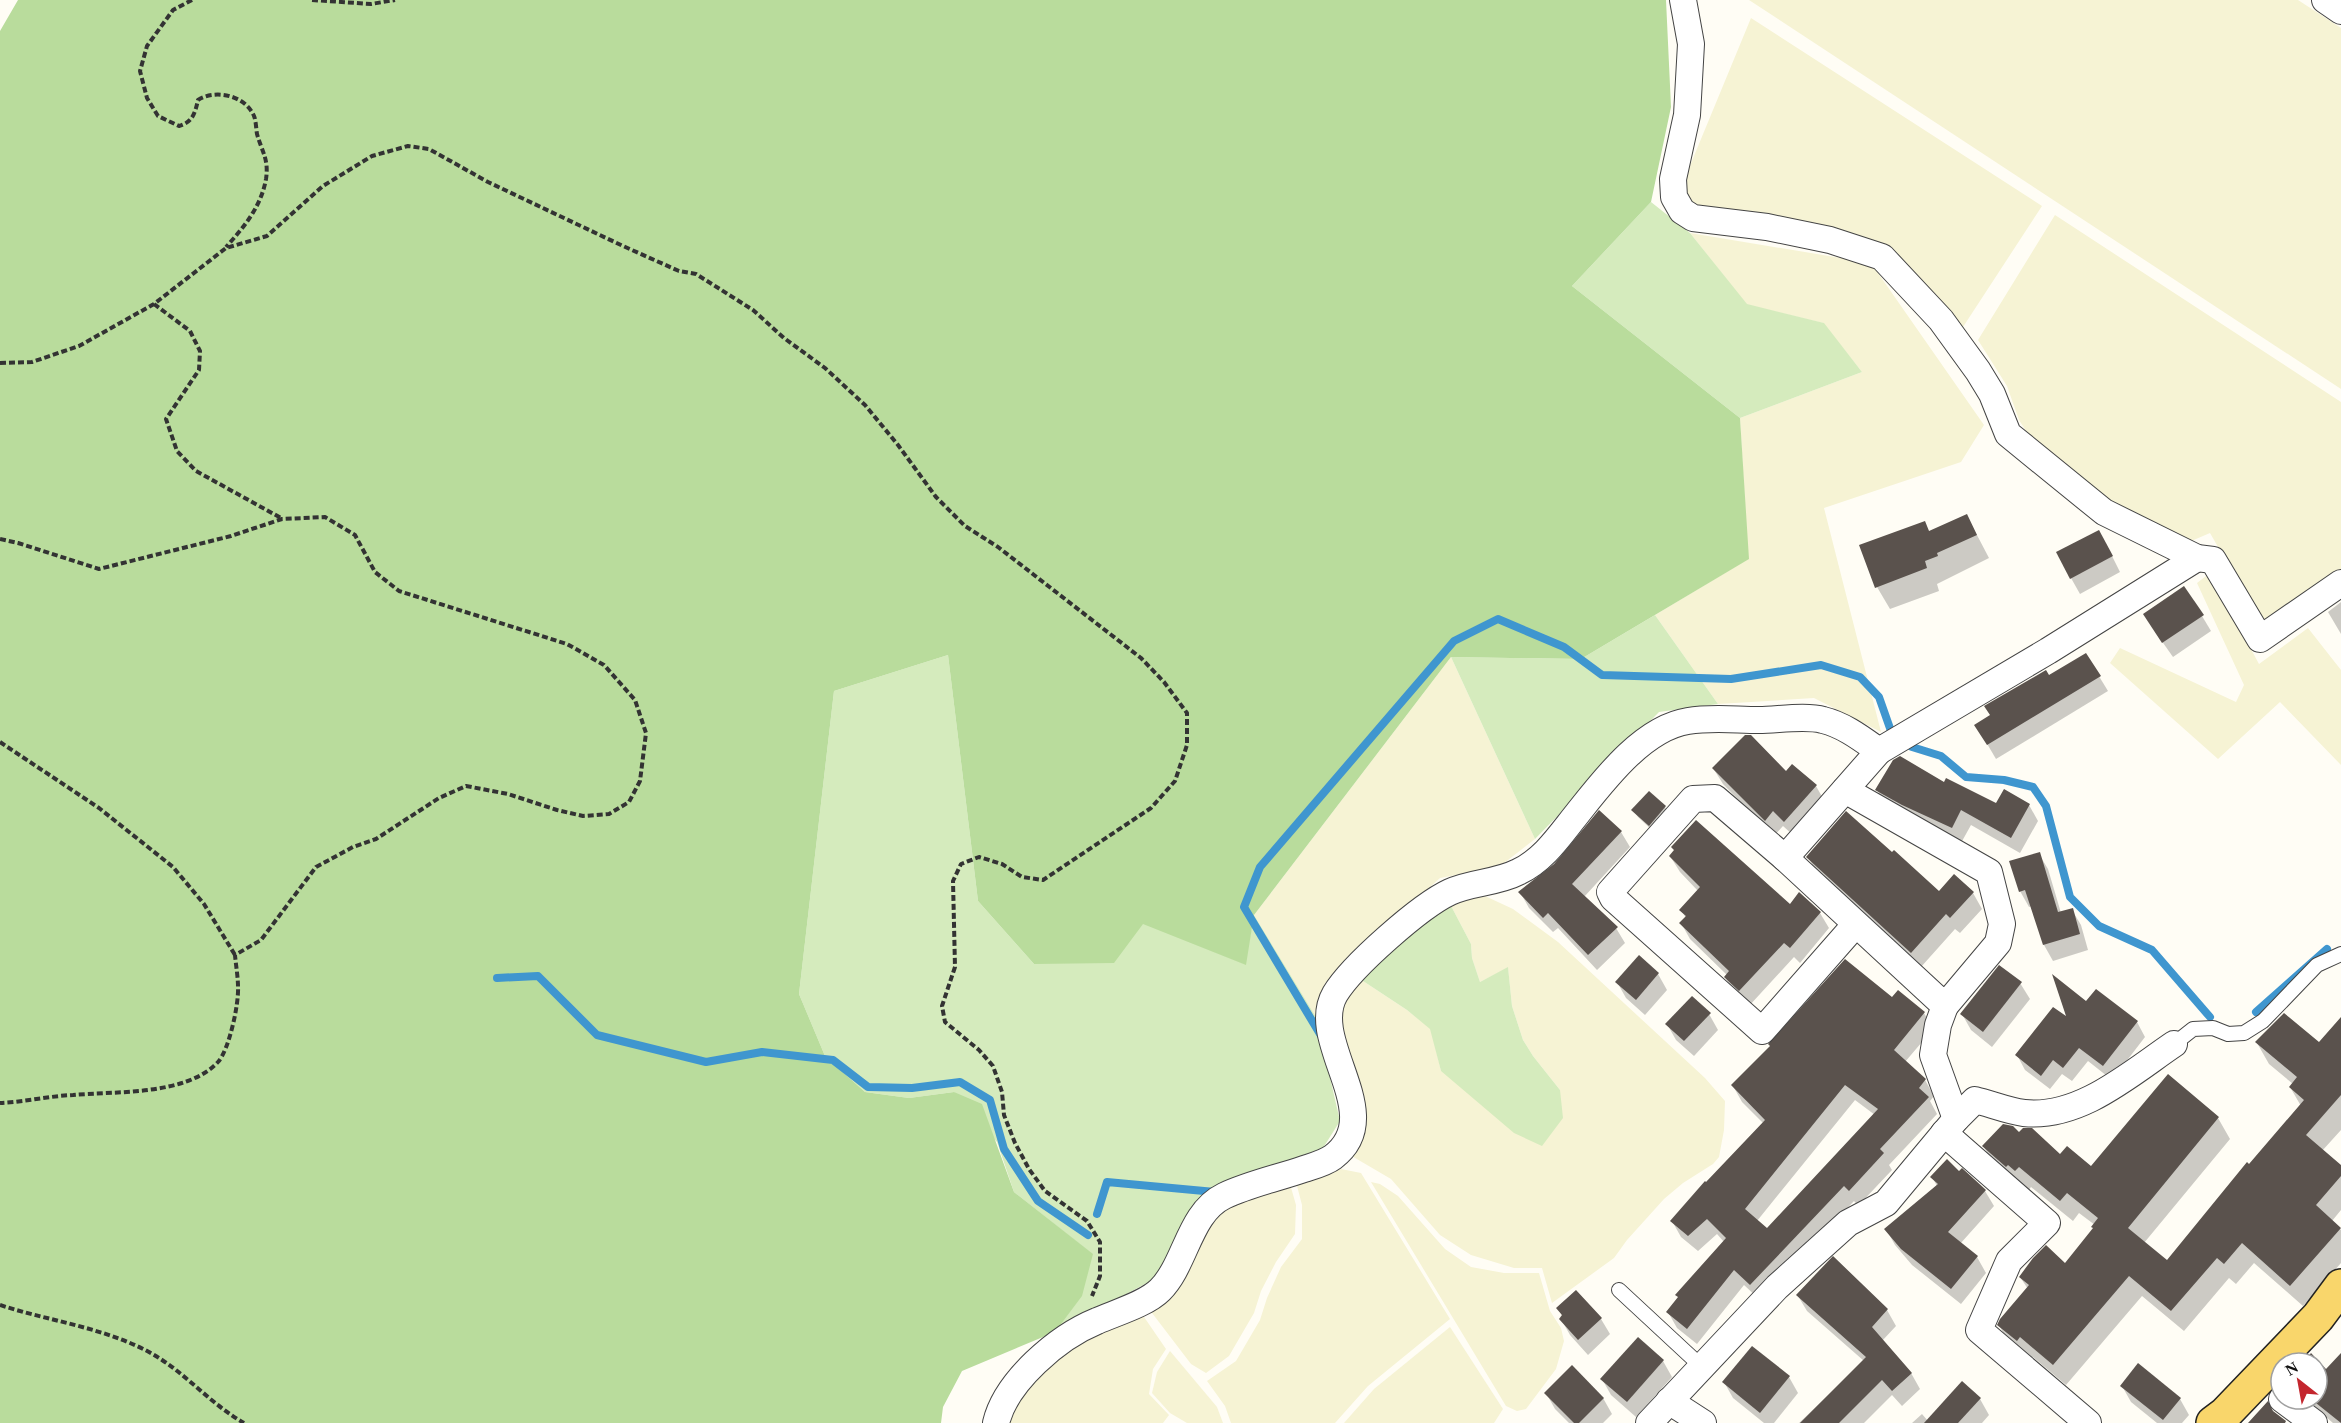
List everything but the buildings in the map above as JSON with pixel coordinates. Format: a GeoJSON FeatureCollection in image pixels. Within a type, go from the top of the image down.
{"type":"FeatureCollection","features":[{"type":"Feature","properties":{"kind":"main road"},"geometry":{"type":"LineString","coordinates":[[2298,1351],[2318,1317],[2341,1286]]}},
{"type":"Feature","properties":{"kind":"main road"},"geometry":{"type":"LineString","coordinates":[[2213,1423],[2225,1414],[2269,1394]]}},
{"type":"Feature","properties":{"kind":"street"},"geometry":{"type":"LineString","coordinates":[[1683,0],[1691,44],[1687,115],[1673,179],[1674,197],[1682,211],[1693,218],[1767,227],[1830,240],[1882,256],[1941,320],[1978,371],[1992,394],[2008,434],[2104,512],[2197,558],[2213,560],[2260,639],[2341,583]]}},
{"type":"Feature","properties":{"kind":"street"},"geometry":{"type":"LineString","coordinates":[[2325,0],[2341,10]]}},
{"type":"Feature","properties":{"kind":"street"},"geometry":{"type":"LineString","coordinates":[[1785,858],[1879,751],[2049,651],[2197,558]]}},
{"type":"Feature","properties":{"kind":"street"},"geometry":{"type":"LineString","coordinates":[[996,1423],[999,1411],[1018,1380],[1041,1357],[1079,1329],[1158,1292],[1178,1267],[1205,1211],[1222,1196],[1318,1164],[1334,1156],[1351,1136],[1353,1113],[1328,1022],[1334,996],[1354,971],[1419,910],[1452,891],[1519,872],[1551,848],[1577,813],[1634,748],[1665,728],[1687,721],[1821,719],[1855,734],[1879,751]]}},
{"type":"Feature","properties":{"kind":"street"},"geometry":{"type":"LineString","coordinates":[[1845,790],[1989,872],[2002,924],[1998,944],[1945,1006],[1938,1025],[1933,1055],[1950,1126],[2047,1222],[2009,1261],[1979,1330],[2088,1423]]}},
{"type":"Feature","properties":{"kind":"street"},"geometry":{"type":"LineString","coordinates":[[1855,925],[1762,1031],[1621,906],[1610,892],[1693,799],[1715,798],[1785,858],[1945,1006]]}},
{"type":"Feature","properties":{"kind":"street"},"geometry":{"type":"LineString","coordinates":[[1649,1423],[1778,1287],[1848,1223],[1886,1203],[1950,1126],[1975,1100],[2025,1113],[2066,1110],[2106,1090],[2174,1044]]}},
{"type":"Feature","properties":{"kind":"street"},"geometry":{"type":"LineString","coordinates":[[1669,1401],[1703,1423]]}},
{"type":"Feature","properties":{"kind":"street"},"geometry":{"type":"LineString","coordinates":[[2299,1411],[2314,1423]]}},
{"type":"Feature","properties":{"kind":"lane"},"geometry":{"type":"LineString","coordinates":[[2174,1044],[2193,1029],[2213,1028],[2228,1034],[2244,1033],[2263,1021],[2317,965],[2341,954]]}},
{"type":"Feature","properties":{"kind":"lane"},"geometry":{"type":"LineString","coordinates":[[1619,1290],[1702,1367]]}},
{"type":"Feature","properties":{"kind":"path"},"geometry":{"type":"LineString","coordinates":[[0,363],[32,362],[80,346],[154,304],[226,248],[246,225],[259,202],[266,179],[266,153],[258,136],[254,115],[244,103],[226,94],[207,94],[198,100],[195,114],[188,123],[179,126],[158,116],[147,98],[140,71],[147,46],[173,10],[192,0]]}},
{"type":"Feature","properties":{"kind":"path"},"geometry":{"type":"LineString","coordinates":[[312,0],[371,4],[395,0]]}},
{"type":"Feature","properties":{"kind":"path"},"geometry":{"type":"LineString","coordinates":[[226,248],[267,236],[323,186],[372,156],[408,146],[429,149],[488,182],[624,246],[680,271],[696,274],[753,310],[784,338],[825,368],[865,405],[936,497],[965,526],[998,547],[1141,658],[1164,682],[1187,713],[1187,745],[1175,780],[1151,808],[1042,880],[1022,877],[1002,864],[979,857],[961,864],[953,882],[955,966],[942,1006],[945,1022],[979,1050],[993,1066],[1002,1092],[1004,1114],[1015,1143],[1029,1169],[1045,1191],[1087,1221],[1100,1242],[1100,1276],[1079,1329]]}},
{"type":"Feature","properties":{"kind":"path"},"geometry":{"type":"LineString","coordinates":[[154,304],[190,331],[200,351],[199,370],[166,419],[177,451],[196,471],[282,519]]}},
{"type":"Feature","properties":{"kind":"path"},"geometry":{"type":"LineString","coordinates":[[0,539],[99,569],[231,536],[282,519],[325,517],[355,535],[375,572],[399,591],[567,644],[604,665],[634,700],[646,733],[640,781],[629,802],[609,814],[583,816],[556,810],[508,794],[466,786],[439,798],[376,839],[353,847],[316,867],[261,940],[235,956]]}},
{"type":"Feature","properties":{"kind":"path"},"geometry":{"type":"LineString","coordinates":[[0,742],[99,808],[173,867],[204,904],[235,956],[238,990],[229,1039],[219,1061],[198,1076],[170,1085],[136,1091],[0,1103]]}},
{"type":"Feature","properties":{"kind":"path"},"geometry":{"type":"LineString","coordinates":[[0,1305],[73,1323],[150,1352],[186,1376],[207,1398],[244,1423]]}},
{"type":"Feature","properties":{"kind":"shaded area"},"geometry":{"type":"Polygon","coordinates":[[[1749,0],[2298,0],[2341,28],[2341,389],[1749,0]]]}},
{"type":"Feature","properties":{"kind":"shaded area"},"geometry":{"type":"Polygon","coordinates":[[[1751,18],[2042,206],[1963,327],[1914,275],[1688,204],[1682,185],[1751,18]]]}},
{"type":"Feature","properties":{"kind":"shaded area"},"geometry":{"type":"Polygon","coordinates":[[[2055,215],[2341,402],[2341,572],[2269,621],[2260,620],[2210,533],[2189,542],[2113,503],[2028,434],[2019,420],[2007,386],[1978,340],[2055,215]]]}},
{"type":"Feature","properties":{"kind":"shaded area"},"geometry":{"type":"Polygon","coordinates":[[[1690,233],[1871,263],[1984,425],[1961,462],[1824,508],[1881,732],[1814,698],[1718,704],[1655,615],[1748,559],[1740,418],[1862,372],[1823,323],[1747,305],[1690,233]]]}},
{"type":"Feature","properties":{"kind":"shaded area"},"geometry":{"type":"Polygon","coordinates":[[[2210,573],[2259,664],[2308,628],[2341,670],[2341,765],[2280,702],[2218,759],[2110,663],[2120,648],[2236,702],[2244,685],[2197,583],[2210,573]]]}},
{"type":"Feature","properties":{"kind":"shaded area"},"geometry":{"type":"Polygon","coordinates":[[[1451,657],[1535,839],[1499,867],[1440,878],[1325,983],[1316,1017],[1254,915],[1451,657]]]}},
{"type":"Feature","properties":{"kind":"shaded area"},"geometry":{"type":"Polygon","coordinates":[[[1485,896],[1513,909],[1558,942],[1705,1078],[1725,1101],[1724,1130],[1719,1157],[1713,1164],[1683,1183],[1664,1199],[1614,1258],[1552,1303],[1542,1268],[1514,1268],[1471,1255],[1440,1235],[1391,1179],[1350,1155],[1340,1010],[1351,989],[1360,979],[1431,1029],[1441,1071],[1560,1090],[1523,1040],[1512,1006],[1508,968],[1480,982],[1472,958],[1471,944],[1449,902],[1485,896]]]}},
{"type":"Feature","properties":{"kind":"shaded area"},"geometry":{"type":"Polygon","coordinates":[[[1341,1169],[1361,1173],[1450,1319],[1368,1386],[1335,1423],[1231,1423],[1225,1406],[1207,1381],[1236,1361],[1260,1320],[1281,1267],[1302,1239],[1302,1205],[1296,1182],[1341,1169]]]}},
{"type":"Feature","properties":{"kind":"shaded area"},"geometry":{"type":"Polygon","coordinates":[[[1371,1182],[1380,1184],[1398,1196],[1445,1249],[1471,1267],[1504,1273],[1539,1273],[1550,1311],[1561,1328],[1564,1341],[1556,1369],[1526,1409],[1517,1411],[1506,1406],[1371,1182]]]}},
{"type":"Feature","properties":{"kind":"shaded area"},"geometry":{"type":"Polygon","coordinates":[[[1290,1184],[1296,1205],[1295,1234],[1276,1262],[1261,1291],[1254,1313],[1229,1356],[1206,1373],[1191,1364],[1149,1309],[1201,1232],[1229,1204],[1290,1184]]]}},
{"type":"Feature","properties":{"kind":"shaded area"},"geometry":{"type":"Polygon","coordinates":[[[1142,1314],[1166,1349],[1153,1369],[1149,1394],[1169,1415],[1163,1423],[1004,1423],[1022,1389],[1071,1341],[1142,1314]]]}},
{"type":"Feature","properties":{"kind":"shaded area"},"geometry":{"type":"Polygon","coordinates":[[[1450,1327],[1503,1409],[1494,1423],[1344,1423],[1374,1389],[1450,1327]]]}},
{"type":"Feature","properties":{"kind":"shaded area"},"geometry":{"type":"Polygon","coordinates":[[[1170,1351],[1217,1407],[1223,1423],[1187,1423],[1170,1413],[1152,1393],[1157,1372],[1170,1351]]]}},
{"type":"Feature","properties":{"kind":"green space"},"geometry":{"type":"Polygon","coordinates":[[[18,0],[1666,0],[1671,107],[1651,202],[1572,286],[1740,418],[1749,559],[1581,659],[1451,657],[1254,915],[1246,965],[1143,924],[1114,963],[1034,964],[978,901],[948,655],[834,691],[799,994],[825,1056],[865,1092],[909,1098],[954,1092],[982,1104],[1014,1192],[1093,1254],[1082,1296],[1055,1332],[962,1371],[943,1407],[941,1423],[0,1423],[0,31],[18,0]]]}},
{"type":"Feature","properties":{"kind":"green space"},"geometry":{"type":"Polygon","coordinates":[[[1651,202],[1690,233],[1747,304],[1824,323],[1862,372],[1740,418],[1572,286],[1651,202]]]}},
{"type":"Feature","properties":{"kind":"green space"},"geometry":{"type":"Polygon","coordinates":[[[1655,615],[1718,704],[1659,712],[1535,839],[1451,657],[1581,659],[1655,615]]]}},
{"type":"Feature","properties":{"kind":"green space"},"geometry":{"type":"Polygon","coordinates":[[[948,655],[978,901],[1034,964],[1143,923],[1245,964],[1254,915],[1316,1017],[1340,1121],[1323,1148],[1204,1191],[1160,1276],[1055,1332],[1092,1254],[1014,1192],[997,1142],[954,1092],[909,1098],[865,1092],[825,1056],[799,994],[834,691],[948,655]]]}},
{"type":"Feature","properties":{"kind":"green space"},"geometry":{"type":"Polygon","coordinates":[[[1449,902],[1471,944],[1472,958],[1480,982],[1508,967],[1512,1006],[1523,1040],[1560,1090],[1563,1118],[1542,1146],[1514,1133],[1441,1071],[1430,1029],[1407,1010],[1360,979],[1449,902]]]}},
{"type":"Feature","properties":{"kind":"waterway"},"geometry":{"type":"LineString","coordinates":[[1323,1039],[1244,907],[1260,867],[1454,641],[1498,619],[1564,647],[1602,675],[1731,679],[1821,665],[1860,677],[1879,697],[1892,734]]}},
{"type":"Feature","properties":{"kind":"waterway"},"geometry":{"type":"LineString","coordinates":[[1912,747],[1941,756],[1966,777],[2004,780],[2033,787],[2046,806],[2070,897],[2099,926],[2152,950],[2210,1017]]}},
{"type":"Feature","properties":{"kind":"waterway"},"geometry":{"type":"LineString","coordinates":[[2256,1012],[2327,949]]}},
{"type":"Feature","properties":{"kind":"waterway"},"geometry":{"type":"LineString","coordinates":[[497,978],[538,976],[597,1035],[706,1062],[762,1052],[833,1060],[868,1087],[912,1088],[960,1082],[990,1100],[1004,1149],[1038,1201],[1088,1235]]}},
{"type":"Feature","properties":{"kind":"waterway"},"geometry":{"type":"LineString","coordinates":[[1097,1214],[1107,1182],[1215,1192]]}}]}
